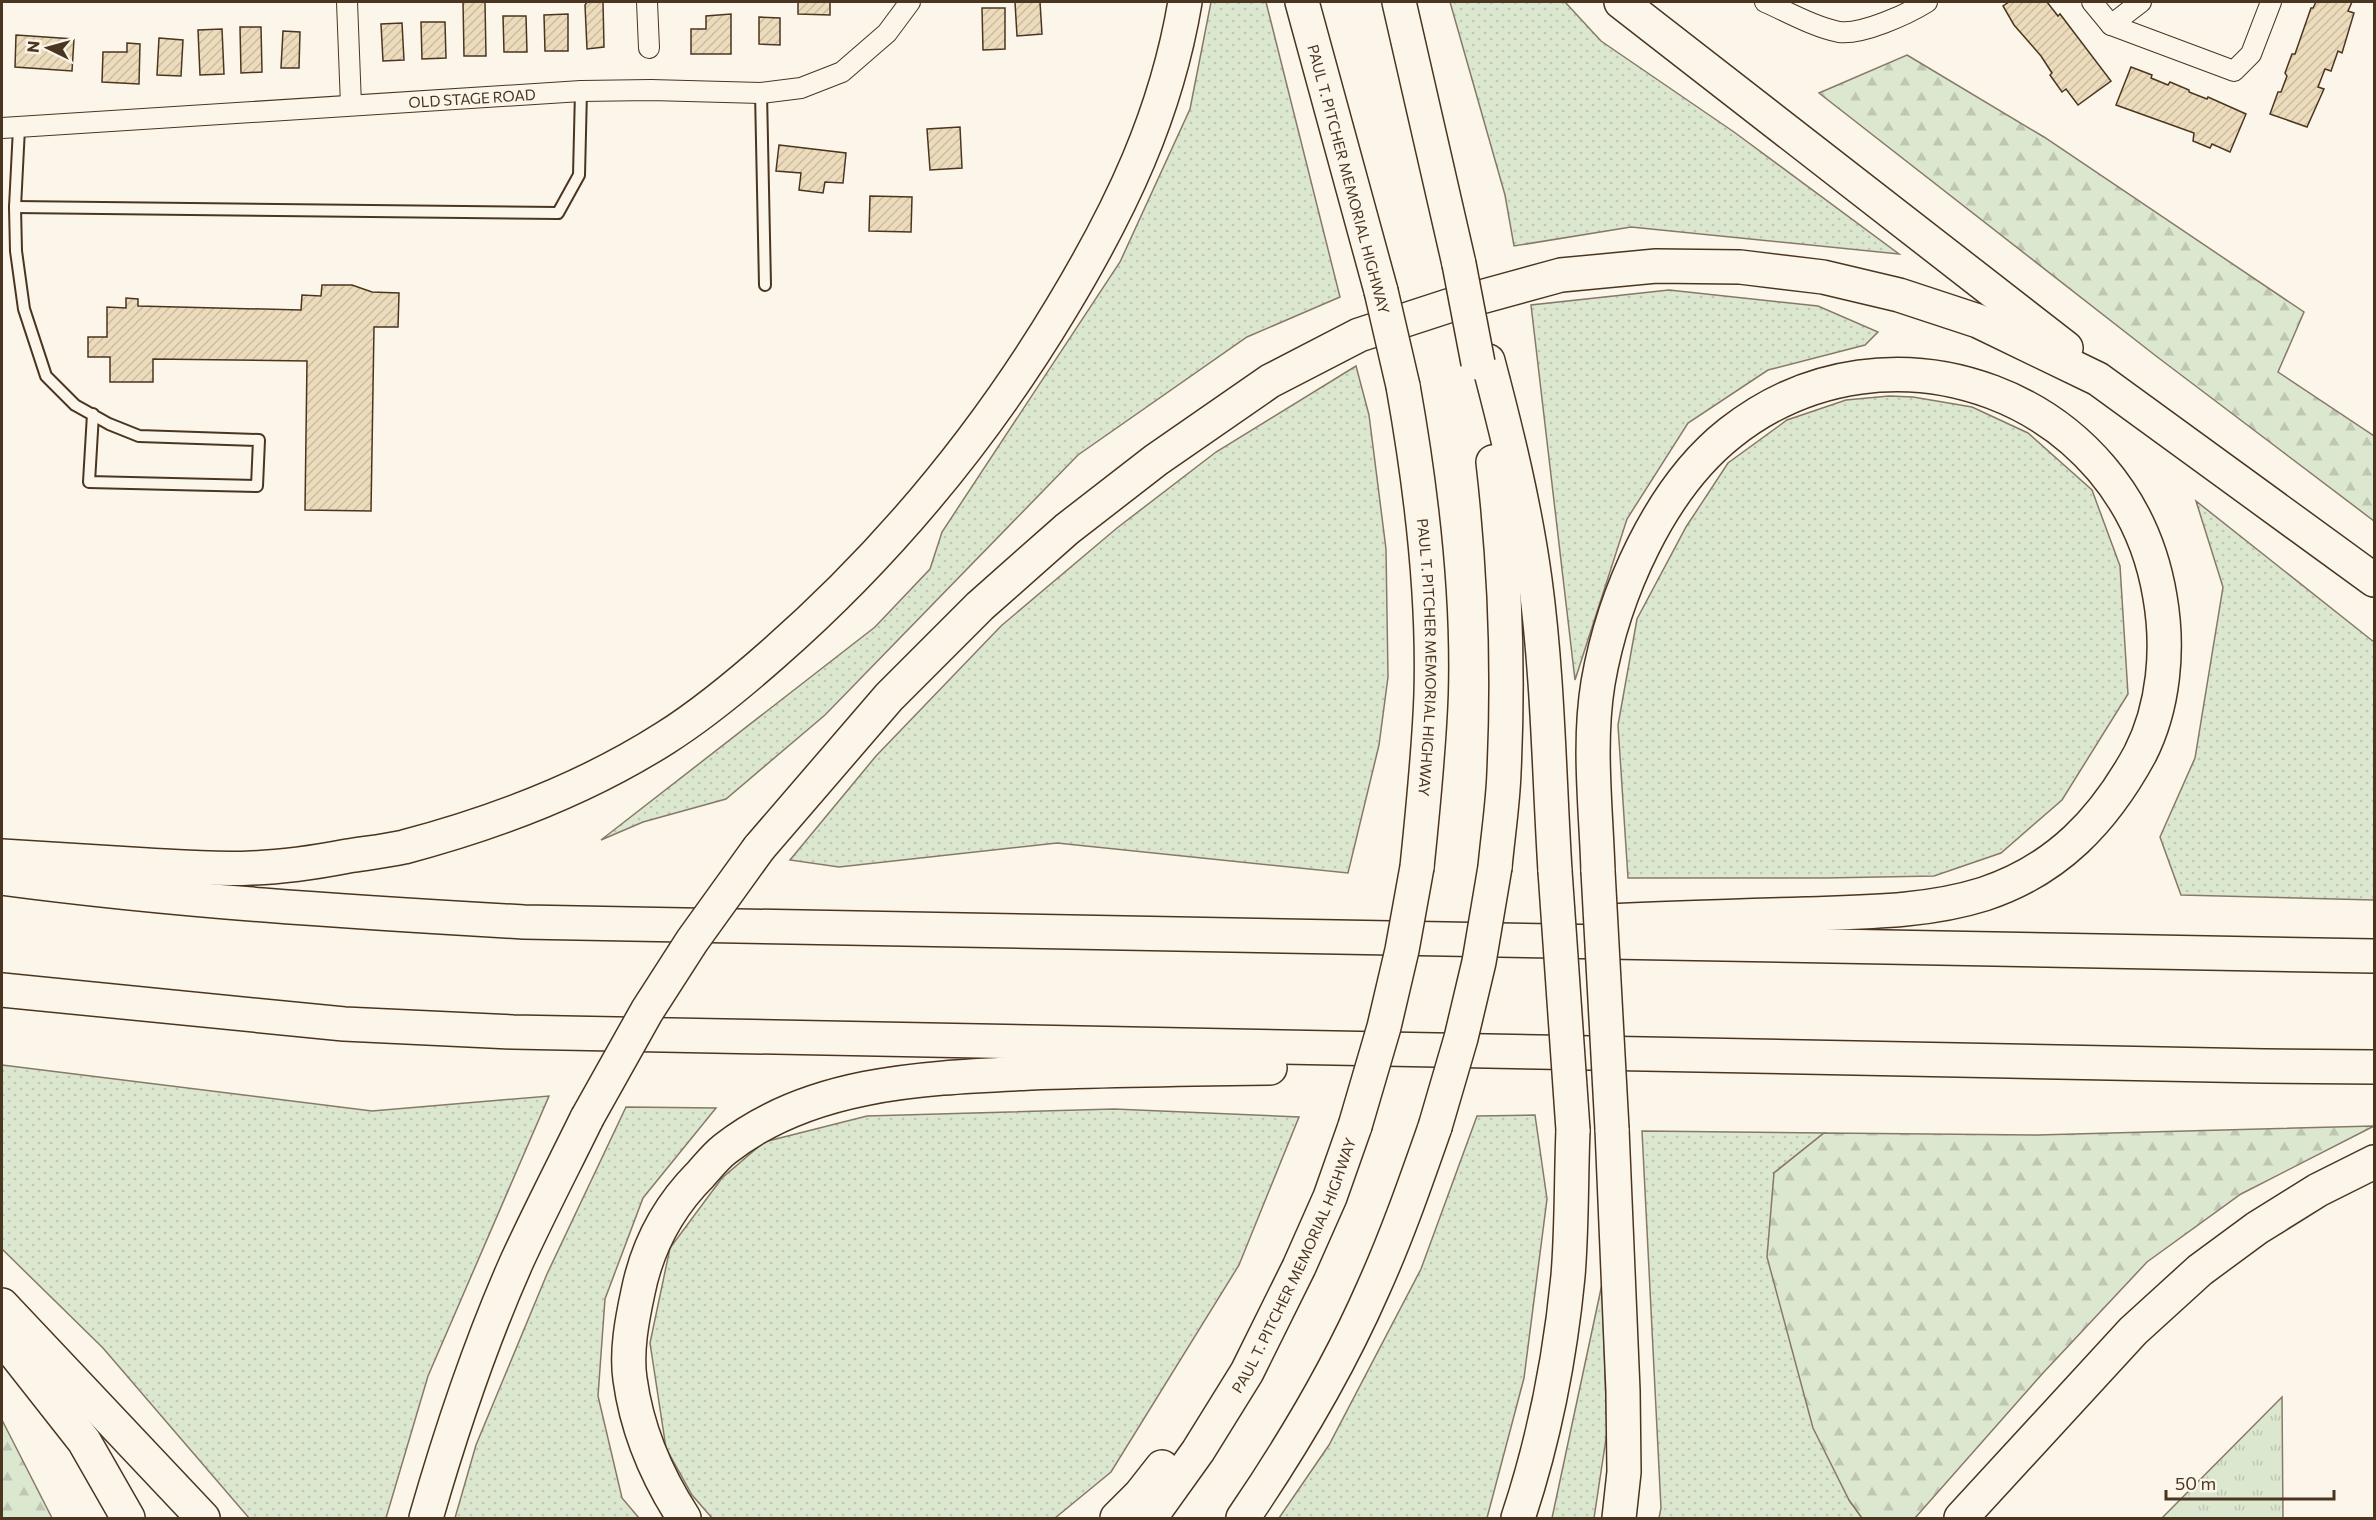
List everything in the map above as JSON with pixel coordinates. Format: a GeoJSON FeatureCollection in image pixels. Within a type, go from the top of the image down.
{"type":"FeatureCollection","features":[{"type":"Feature","properties":{"kind":"highway"},"geometry":{"type":"LineString","coordinates":[[2,856],[184,867],[253,868],[327,860],[400,848],[528,808],[594,777],[665,738],[741,682],[863,570],[933,490],[996,411],[1047,333],[1098,248],[1134,175],[1163,97],[1178,46],[1185,2]]}},
{"type":"Feature","properties":{"kind":"highway","name":"PAUL T. PITCHER MEMORIAL HIGHWAY"},"geometry":{"type":"LineString","coordinates":[[1150,1518],[1198,1451],[1248,1372],[1330,1197],[1355,1126],[1384,1027],[1402,950],[1417,867],[1428,766],[1431,692],[1430,615],[1417,464],[1403,386],[1381,291],[1302,2]]}},
{"type":"Feature","properties":{"kind":"highway"},"geometry":{"type":"LineString","coordinates":[[1399,2],[1483,362],[1511,448],[1535,580],[1545,692],[1572,1130],[1568,1275],[1553,1385],[1529,1485],[1518,1518]]}},
{"type":"Feature","properties":{"kind":"highway"},"geometry":{"type":"LineString","coordinates":[[1621,2],[2200,452]]}},
{"type":"Feature","properties":{"kind":"highway"},"geometry":{"type":"LineString","coordinates":[[426,1518],[442,1462],[480,1354],[517,1262],[587,1118],[647,1011],[692,941],[759,848],[889,697],[980,606],[1067,529],[1156,460],[1270,381],[1359,335],[1448,306],[1561,275],[1656,266],[1740,267],[1823,277],[1899,295],[1978,321],[2098,379],[2374,580]]}},
{"type":"Feature","properties":{"kind":"highway"},"geometry":{"type":"LineString","coordinates":[[1242,1518],[1319,1396],[1373,1290],[1407,1209],[1435,1127],[1461,1038],[1479,962],[1495,867],[1504,774],[1507,690],[1506,608],[1501,531],[1483,362]]}},
{"type":"Feature","properties":{"kind":"highway"},"geometry":{"type":"LineString","coordinates":[[1182,934],[1870,912],[1926,907],[1984,894],[2037,871],[2084,833],[2120,790],[2150,734],[2162,679],[2165,625],[2156,572],[2133,517],[2112,479],[2075,441],[2036,414],[1996,392],[1945,377],[1897,374],[1836,380],[1777,402],[1729,434],[1689,473],[1656,522],[1631,573],[1612,626],[1598,684],[1594,750],[1598,871],[1612,1129],[1623,1391],[1624,1472],[1619,1518]]}},
{"type":"Feature","properties":{"kind":"highway"},"geometry":{"type":"LineString","coordinates":[[2,878],[200,900],[358,913],[524,922],[2374,956]]}},
{"type":"Feature","properties":{"kind":"highway"},"geometry":{"type":"LineString","coordinates":[[2,990],[344,1024],[513,1032],[2264,1066],[2374,1066]]}},
{"type":"Feature","properties":{"kind":"highway"},"geometry":{"type":"LineString","coordinates":[[684,1518],[663,1486],[641,1431],[629,1377],[631,1324],[642,1271],[660,1227],[687,1188],[724,1150],[762,1124],[814,1101],[868,1088],[937,1078],[1058,1072],[1821,1057]]}},
{"type":"Feature","properties":{"kind":"highway"},"geometry":{"type":"LineString","coordinates":[[1961,1518],[2133,1331],[2200,1270],[2257,1228],[2300,1201],[2374,1162]]}},
{"type":"Feature","properties":{"kind":"highway"},"geometry":{"type":"LineString","coordinates":[[1116,1518],[1140,1495],[1220,1393],[1299,1267]]}},
{"type":"Feature","properties":{"kind":"highway"},"geometry":{"type":"LineString","coordinates":[[2,1305],[203,1518]]}},
{"type":"Feature","properties":{"kind":"highway"},"geometry":{"type":"LineString","coordinates":[[2,1337],[84,1441],[128,1518]]}},
{"type":"Feature","properties":{"kind":"street"},"geometry":{"type":"LineString","coordinates":[[347,2],[351,105]]}},
{"type":"Feature","properties":{"kind":"street"},"geometry":{"type":"LineString","coordinates":[[647,2],[649,48]]}},
{"type":"Feature","properties":{"kind":"street","name":"OLD STAGE ROAD"},"geometry":{"type":"LineString","coordinates":[[10,128],[581,91],[761,93],[801,88],[842,72],[887,33],[910,2]]}},
{"type":"Feature","properties":{"kind":"street"},"geometry":{"type":"LineString","coordinates":[[1780,4],[1809,21],[1841,32],[1874,26],[1910,13],[1928,2]]}},
{"type":"Feature","properties":{"kind":"street"},"geometry":{"type":"LineString","coordinates":[[2092,2],[2111,25],[2234,71],[2251,54],[2271,2]]}},
{"type":"Feature","properties":{"kind":"street"},"geometry":{"type":"LineString","coordinates":[[2111,25],[2141,2]]}},
{"type":"Feature","properties":{"kind":"lane"},"geometry":{"type":"LineString","coordinates":[[15,207],[558,213],[579,175],[581,91]]}},
{"type":"Feature","properties":{"kind":"lane"},"geometry":{"type":"LineString","coordinates":[[761,93],[765,285]]}},
{"type":"Feature","properties":{"kind":"lane"},"geometry":{"type":"LineString","coordinates":[[10,128],[16,251],[24,309],[46,376],[75,405],[93,414],[109,424],[139,436],[259,440],[257,486],[89,482],[93,414]]}},
{"type":"Feature","properties":{"kind":"green space"},"geometry":{"type":"Polygon","coordinates":[[[1211,2],[1266,2],[1340,297],[1247,337],[1078,455],[825,715],[726,799],[643,822],[601,840],[875,627],[930,569],[942,532],[1120,262],[1190,109],[1211,2]]]}},
{"type":"Feature","properties":{"kind":"green space"},"geometry":{"type":"Polygon","coordinates":[[[1450,2],[1565,2],[1601,41],[1734,132],[1899,254],[1631,227],[1514,246],[1505,195],[1450,2]]]}},
{"type":"Feature","properties":{"kind":"green space"},"geometry":{"type":"Polygon","coordinates":[[[1907,55],[2044,137],[2304,312],[2278,372],[2374,436],[2374,521],[2156,356],[1819,93],[1907,55]]]}},
{"type":"Feature","properties":{"kind":"green space"},"geometry":{"type":"Polygon","coordinates":[[[1669,290],[1818,306],[1878,332],[1865,345],[1768,370],[1688,423],[1627,519],[1575,680],[1531,305],[1669,290]]]}},
{"type":"Feature","properties":{"kind":"green space"},"geometry":{"type":"Polygon","coordinates":[[[1356,366],[1369,415],[1386,549],[1388,677],[1379,745],[1348,873],[1057,843],[839,867],[790,860],[876,756],[1001,626],[1117,528],[1216,452],[1356,366]]]}},
{"type":"Feature","properties":{"kind":"green space"},"geometry":{"type":"Polygon","coordinates":[[[1889,396],[1913,397],[1972,407],[2028,433],[2092,490],[2120,566],[2128,694],[2062,800],[2001,853],[1934,876],[1628,878],[1618,725],[1637,619],[1686,527],[1728,463],[1787,420],[1846,400],[1889,396]]]}},
{"type":"Feature","properties":{"kind":"green space"},"geometry":{"type":"Polygon","coordinates":[[[2196,501],[2374,642],[2374,900],[2181,895],[2160,837],[2195,758],[2223,587],[2196,501]]]}},
{"type":"Feature","properties":{"kind":"green space"},"geometry":{"type":"Polygon","coordinates":[[[2,1065],[372,1111],[549,1096],[428,1376],[386,1518],[249,1518],[103,1348],[2,1249],[2,1065]]]}},
{"type":"Feature","properties":{"kind":"green space"},"geometry":{"type":"Polygon","coordinates":[[[626,1107],[716,1108],[643,1198],[605,1299],[598,1396],[622,1498],[639,1518],[455,1518],[476,1445],[547,1274],[626,1107]]]}},
{"type":"Feature","properties":{"kind":"green space"},"geometry":{"type":"Polygon","coordinates":[[[1114,1109],[1299,1117],[1239,1265],[1111,1472],[1055,1518],[712,1518],[692,1495],[666,1448],[650,1343],[670,1248],[722,1178],[764,1142],[867,1116],[1114,1109]]]}},
{"type":"Feature","properties":{"kind":"green space"},"geometry":{"type":"Polygon","coordinates":[[[1535,1115],[1547,1199],[1524,1378],[1487,1518],[1279,1518],[1329,1445],[1421,1269],[1477,1116],[1535,1115]]]}},
{"type":"Feature","properties":{"kind":"green space"},"geometry":{"type":"Polygon","coordinates":[[[2374,1126],[2241,1194],[2147,1262],[2043,1373],[1915,1518],[1862,1518],[1849,1500],[1813,1428],[1767,1257],[1774,1173],[1824,1133],[2037,1135],[2374,1126]]]}},
{"type":"Feature","properties":{"kind":"green space"},"geometry":{"type":"Polygon","coordinates":[[[1642,1131],[1824,1133],[1774,1173],[1849,1500],[1862,1518],[1659,1518],[1661,1508],[1642,1131]]]}},
{"type":"Feature","properties":{"kind":"green space"},"geometry":{"type":"Polygon","coordinates":[[[1602,1284],[1607,1432],[1594,1518],[1552,1518],[1602,1284]]]}},
{"type":"Feature","properties":{"kind":"green space"},"geometry":{"type":"Polygon","coordinates":[[[2282,1397],[2283,1518],[2162,1518],[2282,1397]]]}},
{"type":"Feature","properties":{"kind":"green space"},"geometry":{"type":"Polygon","coordinates":[[[2,1420],[52,1518],[2,1518],[2,1420]]]}},
{"type":"Feature","properties":{"kind":"building"},"geometry":{"type":"Polygon","coordinates":[[[463,2],[485,2],[486,56],[464,56],[463,2]]]}},
{"type":"Feature","properties":{"kind":"building"},"geometry":{"type":"Polygon","coordinates":[[[587,2],[603,2],[604,47],[587,49],[585,5],[587,2]]]}},
{"type":"Feature","properties":{"kind":"building"},"geometry":{"type":"Polygon","coordinates":[[[798,2],[830,2],[830,15],[798,14],[798,2]]]}},
{"type":"Feature","properties":{"kind":"building"},"geometry":{"type":"Polygon","coordinates":[[[1015,2],[1040,2],[1042,34],[1017,36],[1015,2]]]}},
{"type":"Feature","properties":{"kind":"building"},"geometry":{"type":"Polygon","coordinates":[[[2009,2],[2047,2],[2058,16],[2060,14],[2111,81],[2078,105],[2066,89],[2062,92],[2041,56],[2014,25],[2003,6],[2009,2]]]}},
{"type":"Feature","properties":{"kind":"building"},"geometry":{"type":"Polygon","coordinates":[[[2316,2],[2352,2],[2348,11],[2354,13],[2342,53],[2338,51],[2331,71],[2325,69],[2318,87],[2324,89],[2307,127],[2270,114],[2287,76],[2285,73],[2292,54],[2295,54],[2311,8],[2316,2]]]}},
{"type":"Feature","properties":{"kind":"building"},"geometry":{"type":"Polygon","coordinates":[[[982,8],[1005,8],[1005,49],[983,50],[982,8]]]}},
{"type":"Feature","properties":{"kind":"building"},"geometry":{"type":"Polygon","coordinates":[[[568,14],[568,51],[545,51],[544,15],[568,14]]]}},
{"type":"Feature","properties":{"kind":"building"},"geometry":{"type":"Polygon","coordinates":[[[731,14],[731,54],[691,54],[691,29],[706,29],[706,16],[731,14]]]}},
{"type":"Feature","properties":{"kind":"building"},"geometry":{"type":"Polygon","coordinates":[[[503,16],[526,16],[527,52],[504,52],[503,16]]]}},
{"type":"Feature","properties":{"kind":"building"},"geometry":{"type":"Polygon","coordinates":[[[759,17],[780,18],[780,45],[759,44],[759,17]]]}},
{"type":"Feature","properties":{"kind":"building"},"geometry":{"type":"Polygon","coordinates":[[[421,22],[445,22],[446,58],[422,59],[421,22]]]}},
{"type":"Feature","properties":{"kind":"building"},"geometry":{"type":"Polygon","coordinates":[[[402,23],[404,60],[383,61],[381,24],[402,23]]]}},
{"type":"Feature","properties":{"kind":"building"},"geometry":{"type":"Polygon","coordinates":[[[240,27],[261,27],[262,72],[241,73],[240,27]]]}},
{"type":"Feature","properties":{"kind":"building"},"geometry":{"type":"Polygon","coordinates":[[[222,29],[224,74],[200,75],[198,30],[222,29]]]}},
{"type":"Feature","properties":{"kind":"building"},"geometry":{"type":"Polygon","coordinates":[[[283,31],[300,32],[299,68],[281,68],[283,31]]]}},
{"type":"Feature","properties":{"kind":"building"},"geometry":{"type":"Polygon","coordinates":[[[16,35],[74,39],[72,71],[15,67],[16,35]]]}},
{"type":"Feature","properties":{"kind":"building"},"geometry":{"type":"Polygon","coordinates":[[[159,38],[183,40],[181,76],[157,75],[159,38]]]}},
{"type":"Feature","properties":{"kind":"building"},"geometry":{"type":"Polygon","coordinates":[[[127,43],[140,44],[139,84],[102,82],[103,52],[127,52],[127,43]]]}},
{"type":"Feature","properties":{"kind":"building"},"geometry":{"type":"Polygon","coordinates":[[[2131,67],[2152,75],[2151,78],[2168,85],[2170,82],[2189,92],[2207,99],[2208,97],[2246,114],[2230,152],[2212,144],[2210,148],[2193,141],[2194,133],[2116,105],[2131,67]]]}},
{"type":"Feature","properties":{"kind":"building"},"geometry":{"type":"Polygon","coordinates":[[[960,127],[962,168],[930,170],[927,129],[960,127]]]}},
{"type":"Feature","properties":{"kind":"building"},"geometry":{"type":"Polygon","coordinates":[[[779,145],[846,153],[843,183],[825,182],[823,193],[799,190],[801,173],[776,171],[779,145]]]}},
{"type":"Feature","properties":{"kind":"building"},"geometry":{"type":"Polygon","coordinates":[[[870,196],[912,197],[911,232],[869,231],[870,196]]]}},
{"type":"Feature","properties":{"kind":"building"},"geometry":{"type":"Polygon","coordinates":[[[322,285],[352,285],[372,292],[399,293],[398,327],[374,327],[371,511],[305,510],[307,361],[153,359],[153,382],[110,382],[110,357],[88,357],[88,337],[107,337],[107,307],[126,308],[126,298],[138,299],[138,306],[301,310],[302,295],[321,296],[322,285]]]}}]}
